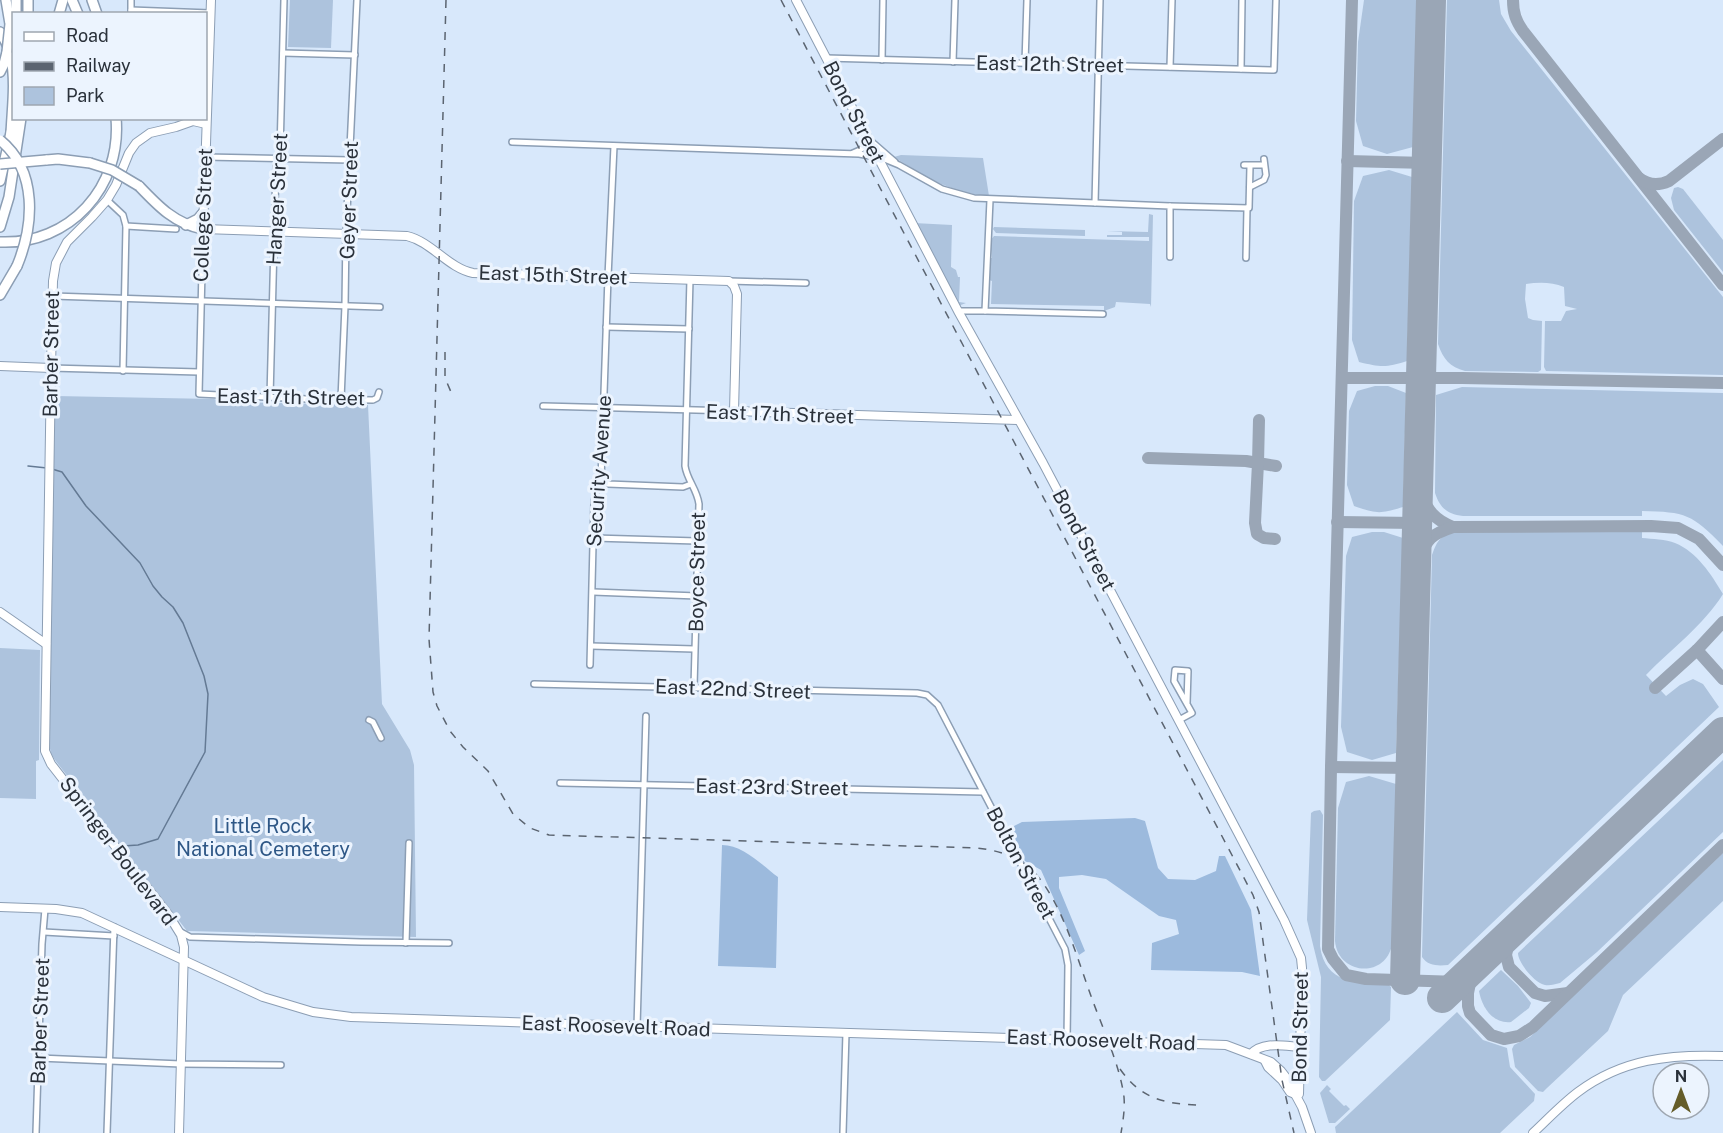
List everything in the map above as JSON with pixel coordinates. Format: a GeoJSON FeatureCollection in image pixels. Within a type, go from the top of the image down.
{"type":"FeatureCollection","features":[{"type":"Feature","properties":{"kind":"highway"},"geometry":{"type":"LineString","coordinates":[[0,72],[7,52],[10,24],[8,0]]}},
{"type":"Feature","properties":{"kind":"highway"},"geometry":{"type":"LineString","coordinates":[[0,32],[11,57],[12,66]]}},
{"type":"Feature","properties":{"kind":"highway"},"geometry":{"type":"LineString","coordinates":[[0,227],[9,197],[14,120]]}},
{"type":"Feature","properties":{"kind":"highway"},"geometry":{"type":"LineString","coordinates":[[14,120],[15,137]]}},
{"type":"Feature","properties":{"kind":"highway"},"geometry":{"type":"LineString","coordinates":[[0,181],[22,120]]}},
{"type":"Feature","properties":{"kind":"highway"},"geometry":{"type":"LineString","coordinates":[[0,242],[14,242],[42,236],[61,228],[90,204],[109,173],[116,140],[116,120]]}},
{"type":"Feature","properties":{"kind":"highway"},"geometry":{"type":"LineString","coordinates":[[116,140],[121,133],[123,120]]}},
{"type":"Feature","properties":{"kind":"highway"},"geometry":{"type":"LineString","coordinates":[[0,140],[12,150],[18,160],[29,193],[30,209],[26,244],[17,266],[0,295]]}},
{"type":"Feature","properties":{"kind":"highway"},"geometry":{"type":"LineString","coordinates":[[0,164],[71,161],[90,163],[112,170],[139,186],[170,216],[186,225],[203,229]]}},
{"type":"Feature","properties":{"kind":"highway"},"geometry":{"type":"LineString","coordinates":[[0,169],[45,162]]}},
{"type":"Feature","properties":{"kind":"highway"},"geometry":{"type":"LineString","coordinates":[[186,225],[198,219],[203,213]]}},
{"type":"Feature","properties":{"kind":"main road","name":"College Street"},"geometry":{"type":"LineString","coordinates":[[207,67],[211,0]]}},
{"type":"Feature","properties":{"kind":"main road","name":"Bond Street"},"geometry":{"type":"LineString","coordinates":[[796,0],[958,312],[1043,463],[1270,892],[1301,958],[1301,1047],[1297,1097]]}},
{"type":"Feature","properties":{"kind":"main road","name":"College Street"},"geometry":{"type":"LineString","coordinates":[[203,229],[206,120]]}},
{"type":"Feature","properties":{"kind":"main road","name":"Barber Street"},"geometry":{"type":"LineString","coordinates":[[46,644],[54,272],[62,249],[107,200],[136,143],[150,133],[176,127],[188,121]]}},
{"type":"Feature","properties":{"kind":"main road","name":"East 15th Street"},"geometry":{"type":"LineString","coordinates":[[203,229],[411,237],[421,241],[468,272],[729,281]]}},
{"type":"Feature","properties":{"kind":"main road"},"geometry":{"type":"LineString","coordinates":[[729,281],[737,294],[734,411]]}},
{"type":"Feature","properties":{"kind":"main road","name":"East 17th Street"},"geometry":{"type":"LineString","coordinates":[[0,366],[51,368]]}},
{"type":"Feature","properties":{"kind":"main road","name":"East 17th Street"},"geometry":{"type":"LineString","coordinates":[[734,411],[1017,420]]}},
{"type":"Feature","properties":{"kind":"main road"},"geometry":{"type":"LineString","coordinates":[[0,612],[46,644]]}},
{"type":"Feature","properties":{"kind":"main road","name":"Springer Boulevard"},"geometry":{"type":"LineString","coordinates":[[46,644],[45,746],[48,760],[168,914],[178,930],[184,947],[179,1133]]}},
{"type":"Feature","properties":{"kind":"main road","name":"East Roosevelt Road"},"geometry":{"type":"LineString","coordinates":[[0,907],[82,913],[114,931],[184,960],[263,997],[330,1015],[1226,1045],[1265,1061],[1290,1092],[1297,1097],[1311,1133]]}},
{"type":"Feature","properties":{"kind":"main road"},"geometry":{"type":"LineString","coordinates":[[1251,1054],[1263,1046],[1301,1047]]}},
{"type":"Feature","properties":{"kind":"main road"},"geometry":{"type":"LineString","coordinates":[[1533,1133],[1579,1092],[1613,1072],[1661,1057],[1723,1056]]}},
{"type":"Feature","properties":{"kind":"street"},"geometry":{"type":"LineString","coordinates":[[131,0],[131,12]]}},
{"type":"Feature","properties":{"kind":"street","name":"Hanger Street"},"geometry":{"type":"LineString","coordinates":[[270,397],[276,167],[279,159],[284,0]]}},
{"type":"Feature","properties":{"kind":"street","name":"Geyer Street"},"geometry":{"type":"LineString","coordinates":[[341,399],[357,0]]}},
{"type":"Feature","properties":{"kind":"street"},"geometry":{"type":"LineString","coordinates":[[882,60],[883,0]]}},
{"type":"Feature","properties":{"kind":"street"},"geometry":{"type":"LineString","coordinates":[[953,62],[955,0]]}},
{"type":"Feature","properties":{"kind":"street"},"geometry":{"type":"LineString","coordinates":[[1025,63],[1027,0]]}},
{"type":"Feature","properties":{"kind":"street"},"geometry":{"type":"LineString","coordinates":[[1095,203],[1100,0]]}},
{"type":"Feature","properties":{"kind":"street"},"geometry":{"type":"LineString","coordinates":[[1170,67],[1172,0]]}},
{"type":"Feature","properties":{"kind":"street"},"geometry":{"type":"LineString","coordinates":[[1241,69],[1242,0]]}},
{"type":"Feature","properties":{"kind":"street","name":"East 12th Street"},"geometry":{"type":"LineString","coordinates":[[826,58],[1274,70],[1276,0]]}},
{"type":"Feature","properties":{"kind":"street"},"geometry":{"type":"LineString","coordinates":[[283,53],[355,55]]}},
{"type":"Feature","properties":{"kind":"street"},"geometry":{"type":"LineString","coordinates":[[847,153],[858,152],[865,146],[866,140],[862,129]]}},
{"type":"Feature","properties":{"kind":"street"},"geometry":{"type":"LineString","coordinates":[[862,129],[873,143],[899,165]]}},
{"type":"Feature","properties":{"kind":"street"},"geometry":{"type":"LineString","coordinates":[[512,142],[847,153],[877,157],[899,165],[952,193],[974,198],[1247,208]]}},
{"type":"Feature","properties":{"kind":"street","name":"Security Avenue"},"geometry":{"type":"LineString","coordinates":[[590,665],[596,490],[601,480],[614,146]]}},
{"type":"Feature","properties":{"kind":"street"},"geometry":{"type":"LineString","coordinates":[[205,157],[350,160]]}},
{"type":"Feature","properties":{"kind":"street"},"geometry":{"type":"LineString","coordinates":[[1246,258],[1247,208],[1249,208],[1247,166],[1264,162],[1266,175],[1264,180],[1249,184]]}},
{"type":"Feature","properties":{"kind":"street"},"geometry":{"type":"LineString","coordinates":[[889,181],[890,169],[899,165]]}},
{"type":"Feature","properties":{"kind":"street"},"geometry":{"type":"LineString","coordinates":[[107,200],[121,213],[126,226],[123,371]]}},
{"type":"Feature","properties":{"kind":"street"},"geometry":{"type":"LineString","coordinates":[[985,311],[990,200]]}},
{"type":"Feature","properties":{"kind":"street"},"geometry":{"type":"LineString","coordinates":[[1170,206],[1170,257]]}},
{"type":"Feature","properties":{"kind":"street"},"geometry":{"type":"LineString","coordinates":[[126,226],[176,229]]}},
{"type":"Feature","properties":{"kind":"street","name":"College Street"},"geometry":{"type":"LineString","coordinates":[[199,394],[203,229]]}},
{"type":"Feature","properties":{"kind":"street","name":"Boyce Street"},"geometry":{"type":"LineString","coordinates":[[690,279],[685,466],[691,484],[697,493],[699,504],[694,687]]}},
{"type":"Feature","properties":{"kind":"street","name":"East 15th Street"},"geometry":{"type":"LineString","coordinates":[[729,281],[806,283]]}},
{"type":"Feature","properties":{"kind":"street"},"geometry":{"type":"LineString","coordinates":[[53,296],[380,307]]}},
{"type":"Feature","properties":{"kind":"street"},"geometry":{"type":"LineString","coordinates":[[958,312],[1103,314]]}},
{"type":"Feature","properties":{"kind":"street"},"geometry":{"type":"LineString","coordinates":[[606,327],[689,329]]}},
{"type":"Feature","properties":{"kind":"street","name":"East 17th Street"},"geometry":{"type":"LineString","coordinates":[[51,368],[199,372]]}},
{"type":"Feature","properties":{"kind":"street","name":"East 17th Street"},"geometry":{"type":"LineString","coordinates":[[199,394],[373,400],[377,398],[379,392]]}},
{"type":"Feature","properties":{"kind":"street","name":"East 17th Street"},"geometry":{"type":"LineString","coordinates":[[543,406],[734,411]]}},
{"type":"Feature","properties":{"kind":"street"},"geometry":{"type":"LineString","coordinates":[[601,480],[608,484],[683,486],[691,484]]}},
{"type":"Feature","properties":{"kind":"street"},"geometry":{"type":"LineString","coordinates":[[594,538],[698,541]]}},
{"type":"Feature","properties":{"kind":"street"},"geometry":{"type":"LineString","coordinates":[[593,592],[696,596]]}},
{"type":"Feature","properties":{"kind":"street"},"geometry":{"type":"LineString","coordinates":[[591,646],[694,649]]}},
{"type":"Feature","properties":{"kind":"street"},"geometry":{"type":"LineString","coordinates":[[1179,720],[1192,713],[1174,681],[1175,670],[1188,671],[1187,704]]}},
{"type":"Feature","properties":{"kind":"street","name":"East 22nd Street"},"geometry":{"type":"LineString","coordinates":[[534,684],[917,693],[931,698]]}},
{"type":"Feature","properties":{"kind":"street","name":"Bolton Street"},"geometry":{"type":"LineString","coordinates":[[931,698],[938,705],[1065,949],[1068,965],[1067,1040]]}},
{"type":"Feature","properties":{"kind":"street"},"geometry":{"type":"LineString","coordinates":[[636,1027],[646,716]]}},
{"type":"Feature","properties":{"kind":"street"},"geometry":{"type":"LineString","coordinates":[[369,720],[374,722],[381,738]]}},
{"type":"Feature","properties":{"kind":"street","name":"East 23rd Street"},"geometry":{"type":"LineString","coordinates":[[560,783],[983,792]]}},
{"type":"Feature","properties":{"kind":"street"},"geometry":{"type":"LineString","coordinates":[[406,943],[409,843]]}},
{"type":"Feature","properties":{"kind":"street","name":"Barber Street"},"geometry":{"type":"LineString","coordinates":[[36,1133],[45,909]]}},
{"type":"Feature","properties":{"kind":"street"},"geometry":{"type":"LineString","coordinates":[[178,930],[190,937],[449,943]]}},
{"type":"Feature","properties":{"kind":"street"},"geometry":{"type":"LineString","coordinates":[[44,932],[114,931],[107,1133]]}},
{"type":"Feature","properties":{"kind":"street"},"geometry":{"type":"LineString","coordinates":[[843,1133],[846,1033]]}},
{"type":"Feature","properties":{"kind":"street"},"geometry":{"type":"LineString","coordinates":[[39,1058],[181,1064],[281,1065]]}},
{"type":"Feature","properties":{"kind":"green space"},"geometry":{"type":"Polygon","coordinates":[[[290,0],[333,0],[331,48],[288,47],[290,0]]]}},
{"type":"Feature","properties":{"kind":"green space"},"geometry":{"type":"Polygon","coordinates":[[[1364,0],[1417,0],[1413,147],[1387,154],[1363,146],[1356,121],[1358,42],[1364,0]]]}},
{"type":"Feature","properties":{"kind":"green space"},"geometry":{"type":"Polygon","coordinates":[[[1447,0],[1499,0],[1501,14],[1511,31],[1723,297],[1723,375],[1546,371],[1544,367],[1545,321],[1561,321],[1566,311],[1577,309],[1565,306],[1564,287],[1545,283],[1526,284],[1525,299],[1528,318],[1542,321],[1541,370],[1538,372],[1465,371],[1451,365],[1442,354],[1438,344],[1447,0]]]}},
{"type":"Feature","properties":{"kind":"green space"},"geometry":{"type":"Polygon","coordinates":[[[901,155],[983,158],[989,196],[950,188],[939,183],[894,157],[901,155]]]}},
{"type":"Feature","properties":{"kind":"green space"},"geometry":{"type":"Polygon","coordinates":[[[1389,170],[1412,177],[1407,361],[1383,366],[1359,362],[1352,340],[1354,201],[1363,176],[1389,170]]]}},
{"type":"Feature","properties":{"kind":"green space"},"geometry":{"type":"Polygon","coordinates":[[[1674,188],[1683,189],[1723,240],[1723,272],[1674,210],[1671,198],[1674,188]]]}},
{"type":"Feature","properties":{"kind":"green space"},"geometry":{"type":"Polygon","coordinates":[[[1149,214],[1153,215],[1151,307],[1150,304],[1116,302],[1115,307],[1104,311],[1104,306],[991,304],[990,241],[994,236],[1149,241],[1149,237],[1107,237],[1107,235],[1122,235],[1122,232],[1107,231],[1148,232],[1149,214]]]}},
{"type":"Feature","properties":{"kind":"green space"},"geometry":{"type":"Polygon","coordinates":[[[914,223],[952,225],[951,267],[960,277],[959,302],[966,303],[958,306],[914,223]]]}},
{"type":"Feature","properties":{"kind":"green space"},"geometry":{"type":"Polygon","coordinates":[[[994,227],[1085,230],[1085,236],[996,233],[994,227]]]}},
{"type":"Feature","properties":{"kind":"green space"},"geometry":{"type":"Polygon","coordinates":[[[1375,386],[1388,386],[1406,393],[1403,507],[1379,512],[1354,506],[1347,485],[1349,411],[1357,391],[1375,386]]]}},
{"type":"Feature","properties":{"kind":"green space"},"geometry":{"type":"Polygon","coordinates":[[[1462,387],[1723,393],[1723,546],[1695,521],[1669,512],[1642,511],[1642,516],[1463,516],[1448,512],[1439,503],[1435,493],[1436,395],[1462,387]]]}},
{"type":"Feature","properties":{"kind":"green space","name":"Little Rock National Cemetery"},"geometry":{"type":"Polygon","coordinates":[[[55,396],[368,405],[382,704],[410,750],[414,765],[416,937],[187,931],[55,760],[49,743],[55,396]]]}},
{"type":"Feature","properties":{"kind":"green space"},"geometry":{"type":"Polygon","coordinates":[[[1457,531],[1642,532],[1642,538],[1667,541],[1683,547],[1703,564],[1723,594],[1697,627],[1646,675],[1666,696],[1680,685],[1693,679],[1703,684],[1719,707],[1448,965],[1434,965],[1422,957],[1432,555],[1440,539],[1457,531]]]}},
{"type":"Feature","properties":{"kind":"green space"},"geometry":{"type":"Polygon","coordinates":[[[1372,532],[1384,532],[1403,538],[1396,753],[1372,760],[1347,752],[1341,727],[1346,556],[1352,537],[1372,532]]]}},
{"type":"Feature","properties":{"kind":"green space"},"geometry":{"type":"Polygon","coordinates":[[[0,648],[40,650],[39,760],[36,761],[36,799],[0,798],[0,648]]]}},
{"type":"Feature","properties":{"kind":"green space"},"geometry":{"type":"Polygon","coordinates":[[[1723,760],[1723,832],[1597,952],[1560,983],[1547,985],[1532,977],[1524,967],[1518,953],[1723,760]]]}},
{"type":"Feature","properties":{"kind":"green space"},"geometry":{"type":"Polygon","coordinates":[[[1369,776],[1396,784],[1392,945],[1388,956],[1381,964],[1372,968],[1362,968],[1344,961],[1335,941],[1338,808],[1346,782],[1369,776]]]}},
{"type":"Feature","properties":{"kind":"green space"},"geometry":{"type":"Polygon","coordinates":[[[1320,810],[1323,815],[1320,946],[1323,959],[1328,968],[1344,979],[1354,982],[1388,984],[1391,987],[1390,1020],[1325,1081],[1319,1077],[1321,977],[1307,920],[1311,813],[1320,810]]]}},
{"type":"Feature","properties":{"kind":"green space"},"geometry":{"type":"Polygon","coordinates":[[[1723,853],[1723,901],[1623,995],[1608,1031],[1543,1092],[1538,1091],[1515,1067],[1512,1049],[1514,1045],[1530,1037],[1723,853]]]}},
{"type":"Feature","properties":{"kind":"green space"},"geometry":{"type":"Polygon","coordinates":[[[1501,970],[1518,986],[1531,1003],[1529,1008],[1511,1022],[1499,1020],[1489,1014],[1479,991],[1501,970]]]}},
{"type":"Feature","properties":{"kind":"green space"},"geometry":{"type":"Polygon","coordinates":[[[1457,1012],[1483,1040],[1507,1048],[1510,1067],[1535,1094],[1534,1101],[1500,1133],[1336,1133],[1335,1127],[1457,1012]]]}},
{"type":"Feature","properties":{"kind":"green space"},"geometry":{"type":"Polygon","coordinates":[[[1327,1085],[1331,1089],[1329,1091],[1350,1109],[1335,1123],[1329,1123],[1320,1093],[1327,1085]]]}},
{"type":"Feature","properties":{"kind":"shaded area"},"geometry":{"type":"Polygon","coordinates":[[[1135,818],[1145,821],[1158,868],[1168,879],[1195,880],[1216,871],[1219,856],[1225,856],[1251,910],[1260,976],[1242,972],[1151,970],[1152,943],[1179,934],[1176,920],[1159,916],[1106,879],[1082,875],[1059,877],[1059,888],[1085,951],[1079,955],[1041,870],[1025,861],[1010,828],[1022,822],[1135,818]]]}},
{"type":"Feature","properties":{"kind":"shaded area"},"geometry":{"type":"Polygon","coordinates":[[[722,845],[745,852],[778,877],[776,968],[718,966],[722,845]]]}},
{"type":"Feature","properties":{"kind":"waterway"},"geometry":{"type":"LineString","coordinates":[[28,466],[47,468]]}},
{"type":"Feature","properties":{"kind":"waterway"},"geometry":{"type":"LineString","coordinates":[[52,469],[62,472],[86,506],[140,563],[153,586],[173,607],[183,623],[204,676],[208,694],[205,752],[158,839],[138,845],[123,846]]}},
{"type":"Feature","properties":{"kind":"taxiway"},"geometry":{"type":"LineString","coordinates":[[1352,0],[1328,949],[1346,975],[1366,979],[1459,982]]}},
{"type":"Feature","properties":{"kind":"taxiway"},"geometry":{"type":"LineString","coordinates":[[1513,0],[1515,17],[1523,31],[1723,285]]}},
{"type":"Feature","properties":{"kind":"taxiway"},"geometry":{"type":"LineString","coordinates":[[1639,178],[1653,184],[1669,181],[1723,139]]}},
{"type":"Feature","properties":{"kind":"taxiway"},"geometry":{"type":"LineString","coordinates":[[1347,161],[1427,163]]}},
{"type":"Feature","properties":{"kind":"taxiway"},"geometry":{"type":"LineString","coordinates":[[1342,378],[1723,383]]}},
{"type":"Feature","properties":{"kind":"taxiway"},"geometry":{"type":"LineString","coordinates":[[1259,420],[1258,463],[1276,466]]}},
{"type":"Feature","properties":{"kind":"taxiway"},"geometry":{"type":"LineString","coordinates":[[1148,458],[1258,463],[1255,523],[1257,534],[1264,538],[1275,539]]}},
{"type":"Feature","properties":{"kind":"taxiway"},"geometry":{"type":"LineString","coordinates":[[1418,490],[1431,513],[1440,521],[1453,527]]}},
{"type":"Feature","properties":{"kind":"taxiway"},"geometry":{"type":"LineString","coordinates":[[1337,522],[1417,523]]}},
{"type":"Feature","properties":{"kind":"taxiway"},"geometry":{"type":"LineString","coordinates":[[1417,561],[1434,535],[1453,527],[1651,526],[1678,528],[1699,539],[1723,565]]}},
{"type":"Feature","properties":{"kind":"taxiway"},"geometry":{"type":"LineString","coordinates":[[1655,688],[1697,650],[1723,622]]}},
{"type":"Feature","properties":{"kind":"taxiway"},"geometry":{"type":"LineString","coordinates":[[1697,650],[1723,679]]}},
{"type":"Feature","properties":{"kind":"taxiway"},"geometry":{"type":"LineString","coordinates":[[1331,767],[1411,768]]}},
{"type":"Feature","properties":{"kind":"taxiway"},"geometry":{"type":"LineString","coordinates":[[1473,968],[1468,993],[1470,1013],[1491,1035],[1504,1039],[1519,1036],[1533,1027],[1723,845]]}},
{"type":"Feature","properties":{"kind":"taxiway"},"geometry":{"type":"LineString","coordinates":[[1511,932],[1506,955],[1509,967],[1535,993],[1545,996],[1568,993]]}},
{"type":"Feature","properties":{"kind":"runway"},"geometry":{"type":"LineString","coordinates":[[1405,980],[1431,0]]}},
{"type":"Feature","properties":{"kind":"runway"},"geometry":{"type":"LineString","coordinates":[[1442,998],[1723,732]]}},
{"type":"Feature","properties":{"kind":"railway"},"geometry":{"type":"LineString","coordinates":[[446,0],[429,639],[433,692],[437,706],[450,731],[488,771],[513,814],[530,828],[549,835],[976,848],[1000,852],[1022,862],[1044,884],[1061,914],[1110,1046],[1122,1085],[1124,1115],[1121,1133]]}},
{"type":"Feature","properties":{"kind":"railway"},"geometry":{"type":"LineString","coordinates":[[781,0],[1253,895],[1259,912],[1282,1080],[1294,1133]]}},
{"type":"Feature","properties":{"kind":"railway"},"geometry":{"type":"LineString","coordinates":[[445,352],[445,378],[451,392]]}},
{"type":"Feature","properties":{"kind":"railway"},"geometry":{"type":"LineString","coordinates":[[1120,1069],[1136,1087],[1155,1098],[1199,1105]]}}]}
